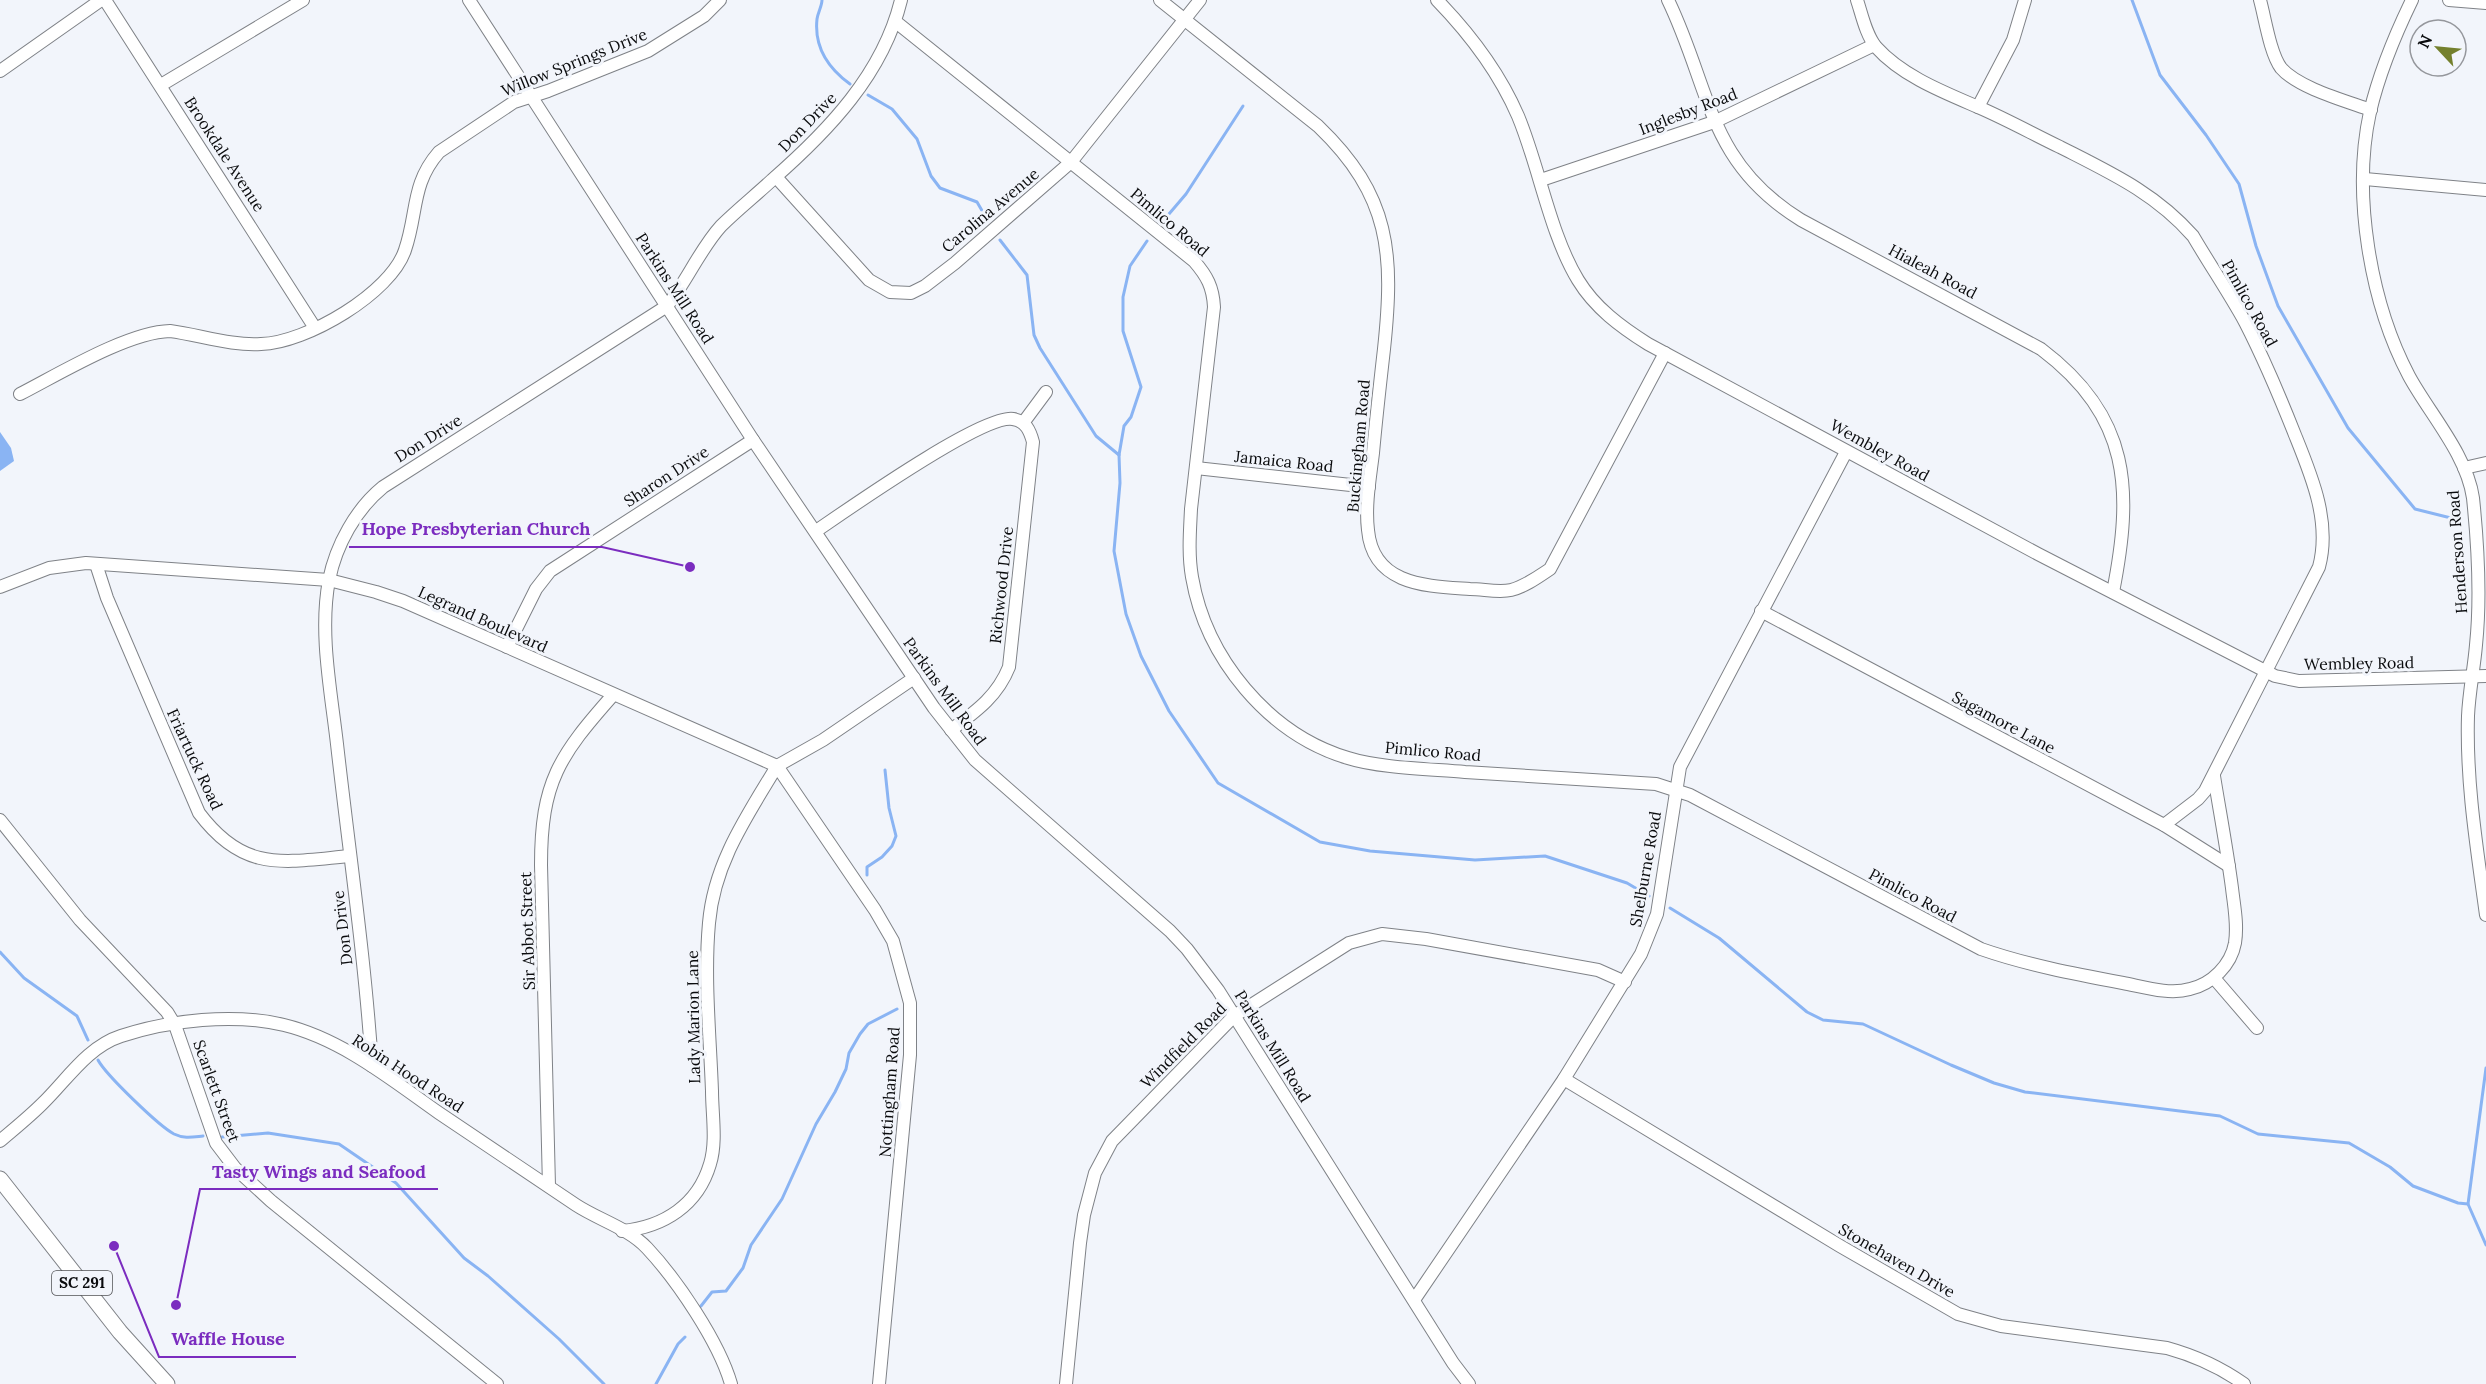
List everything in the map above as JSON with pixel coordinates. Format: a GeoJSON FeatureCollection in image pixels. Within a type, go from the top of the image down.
{"type":"FeatureCollection","features":[{"type":"Feature","properties":{"kind":"main road","name":"SC 291"},"geometry":{"type":"LineString","coordinates":[[0,1179],[120,1332],[167,1384]]}},
{"type":"Feature","properties":{"kind":"street"},"geometry":{"type":"LineString","coordinates":[[0,71],[103,0]]}},
{"type":"Feature","properties":{"kind":"street","name":"Brookdale Avenue"},"geometry":{"type":"LineString","coordinates":[[103,0],[161,85],[315,328]]}},
{"type":"Feature","properties":{"kind":"street"},"geometry":{"type":"LineString","coordinates":[[161,85],[303,0]]}},
{"type":"Feature","properties":{"kind":"street","name":"Parkins Mill Road"},"geometry":{"type":"LineString","coordinates":[[469,0],[753,440],[816,531],[854,592],[951,730],[975,760],[1009,792],[1170,931],[1187,949],[1218,990],[1469,1384]]}},
{"type":"Feature","properties":{"kind":"street","name":"Willow Springs Drive"},"geometry":{"type":"LineString","coordinates":[[20,394],[122,344],[156,332],[187,333],[263,345],[294,338],[315,328],[359,303],[389,279],[405,251],[418,185],[431,161],[439,152],[514,102],[648,51],[704,16],[720,0]]}},
{"type":"Feature","properties":{"kind":"street","name":"Don Drive"},"geometry":{"type":"LineString","coordinates":[[372,1066],[360,931],[328,664],[326,619],[329,580],[335,560],[353,521],[367,500],[382,487],[667,306],[721,227],[821,135],[845,107],[873,67],[896,22],[901,0]]}},
{"type":"Feature","properties":{"kind":"street","name":"Buckingham Road"},"geometry":{"type":"LineString","coordinates":[[1160,0],[1338,144],[1370,193],[1379,216],[1388,257],[1389,301],[1369,487],[1368,530],[1371,545],[1378,559],[1399,578],[1425,586],[1508,591],[1521,587],[1550,568],[1665,353]]}},
{"type":"Feature","properties":{"kind":"street","name":"Carolina Avenue"},"geometry":{"type":"LineString","coordinates":[[776,177],[869,280],[880,288],[900,294],[911,293],[925,286],[1071,162],[1200,0]]}},
{"type":"Feature","properties":{"kind":"street","name":"Wembley Road"},"geometry":{"type":"LineString","coordinates":[[1437,0],[1473,40],[1504,88],[1518,117],[1565,251],[1583,287],[1609,317],[1628,332],[1846,452],[2265,672],[2284,679],[2299,681],[2486,676]]}},
{"type":"Feature","properties":{"kind":"street","name":"Hialeah Road"},"geometry":{"type":"LineString","coordinates":[[1668,0],[1714,122],[1730,152],[1752,181],[1782,208],[2041,349],[2067,369],[2079,383],[2106,423],[2116,448],[2123,478],[2125,518],[2123,544],[2113,592]]}},
{"type":"Feature","properties":{"kind":"street","name":"Pimlico Road"},"geometry":{"type":"LineString","coordinates":[[1857,0],[1874,45],[1894,62],[1942,92],[1978,107],[2133,186],[2168,210],[2193,236],[2244,320],[2261,354],[2307,463],[2322,517],[2324,534],[2319,567],[2214,776],[2198,799],[2164,825]]}},
{"type":"Feature","properties":{"kind":"street"},"geometry":{"type":"LineString","coordinates":[[1978,107],[2013,40],[2025,0]]}},
{"type":"Feature","properties":{"kind":"street"},"geometry":{"type":"LineString","coordinates":[[2260,0],[2276,58],[2285,71],[2314,88],[2371,110]]}},
{"type":"Feature","properties":{"kind":"street","name":"Henderson Road"},"geometry":{"type":"LineString","coordinates":[[2412,0],[2391,47],[2371,110],[2364,179],[2366,233],[2370,262],[2385,320],[2397,352],[2464,468],[2473,499],[2478,578],[2478,624],[2468,714],[2469,772],[2486,915]]}},
{"type":"Feature","properties":{"kind":"street"},"geometry":{"type":"LineString","coordinates":[[2449,0],[2486,3]]}},
{"type":"Feature","properties":{"kind":"street","name":"Pimlico Road"},"geometry":{"type":"LineString","coordinates":[[896,22],[1194,261],[1211,284],[1214,307],[1189,540],[1192,577],[1200,608],[1226,665],[1248,694],[1295,732],[1320,747],[1350,759],[1432,770],[1656,784],[1690,795],[1981,949],[2068,973],[2154,989],[2181,991],[2192,989],[2214,978]]}},
{"type":"Feature","properties":{"kind":"street","name":"Inglesby Road"},"geometry":{"type":"LineString","coordinates":[[1540,180],[1714,122],[1874,45]]}},
{"type":"Feature","properties":{"kind":"street"},"geometry":{"type":"LineString","coordinates":[[2364,179],[2486,190]]}},
{"type":"Feature","properties":{"kind":"street"},"geometry":{"type":"LineString","coordinates":[[816,531],[886,484],[960,439],[997,420],[1012,418],[1023,423],[1046,392]]}},
{"type":"Feature","properties":{"kind":"street","name":"Richwood Drive"},"geometry":{"type":"LineString","coordinates":[[951,730],[993,696],[1003,683],[1009,667],[1033,442],[1030,432],[1023,423]]}},
{"type":"Feature","properties":{"kind":"street","name":"Sharon Drive"},"geometry":{"type":"LineString","coordinates":[[507,647],[536,589],[550,571],[753,440]]}},
{"type":"Feature","properties":{"kind":"street","name":"Shelburne Road"},"geometry":{"type":"LineString","coordinates":[[1414,1300],[1564,1079],[1625,982],[1649,938],[1656,914],[1680,767],[1846,452]]}},
{"type":"Feature","properties":{"kind":"street"},"geometry":{"type":"LineString","coordinates":[[2464,468],[2486,463]]}},
{"type":"Feature","properties":{"kind":"street","name":"Jamaica Road"},"geometry":{"type":"LineString","coordinates":[[1196,468],[1369,487]]}},
{"type":"Feature","properties":{"kind":"street","name":"Legrand Boulevard"},"geometry":{"type":"LineString","coordinates":[[0,587],[49,568],[69,564],[329,580],[403,602],[777,766]]}},
{"type":"Feature","properties":{"kind":"street","name":"Friartuck Road"},"geometry":{"type":"LineString","coordinates":[[96,564],[106,598],[199,813],[213,831],[238,851],[268,861],[288,862],[350,856]]}},
{"type":"Feature","properties":{"kind":"street","name":"Sagamore Lane"},"geometry":{"type":"LineString","coordinates":[[1761,611],[2164,825],[2229,866]]}},
{"type":"Feature","properties":{"kind":"street"},"geometry":{"type":"LineString","coordinates":[[777,766],[823,740],[914,678]]}},
{"type":"Feature","properties":{"kind":"street","name":"Sir Abbot Street"},"geometry":{"type":"LineString","coordinates":[[549,1186],[541,865],[543,815],[552,781],[562,760],[576,737],[613,695]]}},
{"type":"Feature","properties":{"kind":"street","name":"Lady Marion Lane"},"geometry":{"type":"LineString","coordinates":[[622,1231],[653,1225],[684,1207],[701,1186],[711,1161],[713,1132],[708,959],[709,922],[715,886],[732,841],[777,766]]}},
{"type":"Feature","properties":{"kind":"street","name":"Nottingham Road"},"geometry":{"type":"LineString","coordinates":[[777,766],[875,910],[893,941],[910,1003],[910,1055],[879,1384]]}},
{"type":"Feature","properties":{"kind":"street"},"geometry":{"type":"LineString","coordinates":[[2214,776],[2236,926],[2234,945],[2227,963],[2214,978],[2257,1028]]}},
{"type":"Feature","properties":{"kind":"street","name":"Scarlett Street"},"geometry":{"type":"LineString","coordinates":[[0,820],[80,920],[158,1002],[175,1025],[216,1143],[225,1157],[271,1201],[497,1384]]}},
{"type":"Feature","properties":{"kind":"street","name":"Windfield Road"},"geometry":{"type":"LineString","coordinates":[[1066,1384],[1080,1243],[1084,1215],[1095,1173],[1112,1141],[1234,1016],[1349,943],[1382,934],[1426,939],[1598,970],[1625,982]]}},
{"type":"Feature","properties":{"kind":"street","name":"Robin Hood Road"},"geometry":{"type":"LineString","coordinates":[[0,1141],[40,1106],[101,1045],[122,1036],[175,1025],[238,1020],[284,1025],[329,1042],[372,1066],[578,1206],[646,1247],[684,1297],[722,1359],[731,1384]]}},
{"type":"Feature","properties":{"kind":"street","name":"Stonehaven Drive"},"geometry":{"type":"LineString","coordinates":[[1564,1079],[1840,1246],[1958,1314],[2001,1326],[2167,1348],[2193,1355],[2244,1384]]}},
{"type":"Feature","properties":{"kind":"water"},"geometry":{"type":"Polygon","coordinates":[[[0,432],[11,448],[14,461],[0,471],[0,432]]]}},
{"type":"Feature","properties":{"kind":"waterway"},"geometry":{"type":"LineString","coordinates":[[822,0],[817,19],[820,48],[829,64],[850,84]]}},
{"type":"Feature","properties":{"kind":"waterway"},"geometry":{"type":"LineString","coordinates":[[2132,0],[2160,75],[2206,135],[2239,184],[2256,246],[2278,306],[2348,428],[2415,509],[2459,520]]}},
{"type":"Feature","properties":{"kind":"waterway"},"geometry":{"type":"LineString","coordinates":[[868,95],[892,109],[917,139],[931,176],[940,188],[977,202],[988,221]]}},
{"type":"Feature","properties":{"kind":"waterway"},"geometry":{"type":"LineString","coordinates":[[1163,221],[1186,194],[1243,106]]}},
{"type":"Feature","properties":{"kind":"waterway"},"geometry":{"type":"LineString","coordinates":[[1000,240],[1027,275],[1034,335],[1040,348],[1096,436],[1119,455]]}},
{"type":"Feature","properties":{"kind":"waterway"},"geometry":{"type":"LineString","coordinates":[[1147,241],[1130,266],[1123,297],[1123,331],[1141,387],[1131,417],[1124,426],[1119,455],[1120,483],[1114,551],[1126,614],[1141,656],[1169,711],[1218,783],[1320,842],[1370,851],[1475,860],[1545,856],[1627,883],[1649,896]]}},
{"type":"Feature","properties":{"kind":"waterway"},"geometry":{"type":"LineString","coordinates":[[867,875],[867,867],[882,857],[892,846],[896,836],[889,808],[885,770]]}},
{"type":"Feature","properties":{"kind":"waterway"},"geometry":{"type":"LineString","coordinates":[[1670,908],[1719,938],[1807,1012],[1823,1020],[1863,1024],[1951,1065],[1994,1083],[2025,1092],[2220,1116],[2258,1134],[2349,1143],[2390,1167],[2413,1186],[2458,1203],[2468,1204]]}},
{"type":"Feature","properties":{"kind":"waterway"},"geometry":{"type":"LineString","coordinates":[[0,952],[24,978],[77,1016],[88,1040]]}},
{"type":"Feature","properties":{"kind":"waterway"},"geometry":{"type":"LineString","coordinates":[[701,1306],[712,1292],[726,1291],[743,1268],[751,1245],[782,1199],[816,1124],[846,1069],[849,1053],[860,1034],[868,1024],[897,1009]]}},
{"type":"Feature","properties":{"kind":"waterway"},"geometry":{"type":"LineString","coordinates":[[98,1060],[122,1088],[167,1129],[181,1137],[203,1136]]}},
{"type":"Feature","properties":{"kind":"waterway"},"geometry":{"type":"LineString","coordinates":[[2486,1068],[2468,1204],[2486,1245]]}},
{"type":"Feature","properties":{"kind":"waterway"},"geometry":{"type":"LineString","coordinates":[[222,1137],[268,1133],[339,1144],[396,1183],[464,1258],[488,1276],[559,1339],[604,1384]]}},
{"type":"Feature","properties":{"kind":"waterway"},"geometry":{"type":"LineString","coordinates":[[656,1384],[678,1344],[685,1337]]}},
{"type":"Feature","properties":{"kind":"place","name":"Hope Presbyterian Church"},"geometry":{"type":"Point","coordinates":[690,567]}},
{"type":"Feature","properties":{"kind":"place","name":"Waffle House"},"geometry":{"type":"Point","coordinates":[114,1246]}},
{"type":"Feature","properties":{"kind":"place","name":"Tasty Wings and Seafood"},"geometry":{"type":"Point","coordinates":[176,1305]}}]}
